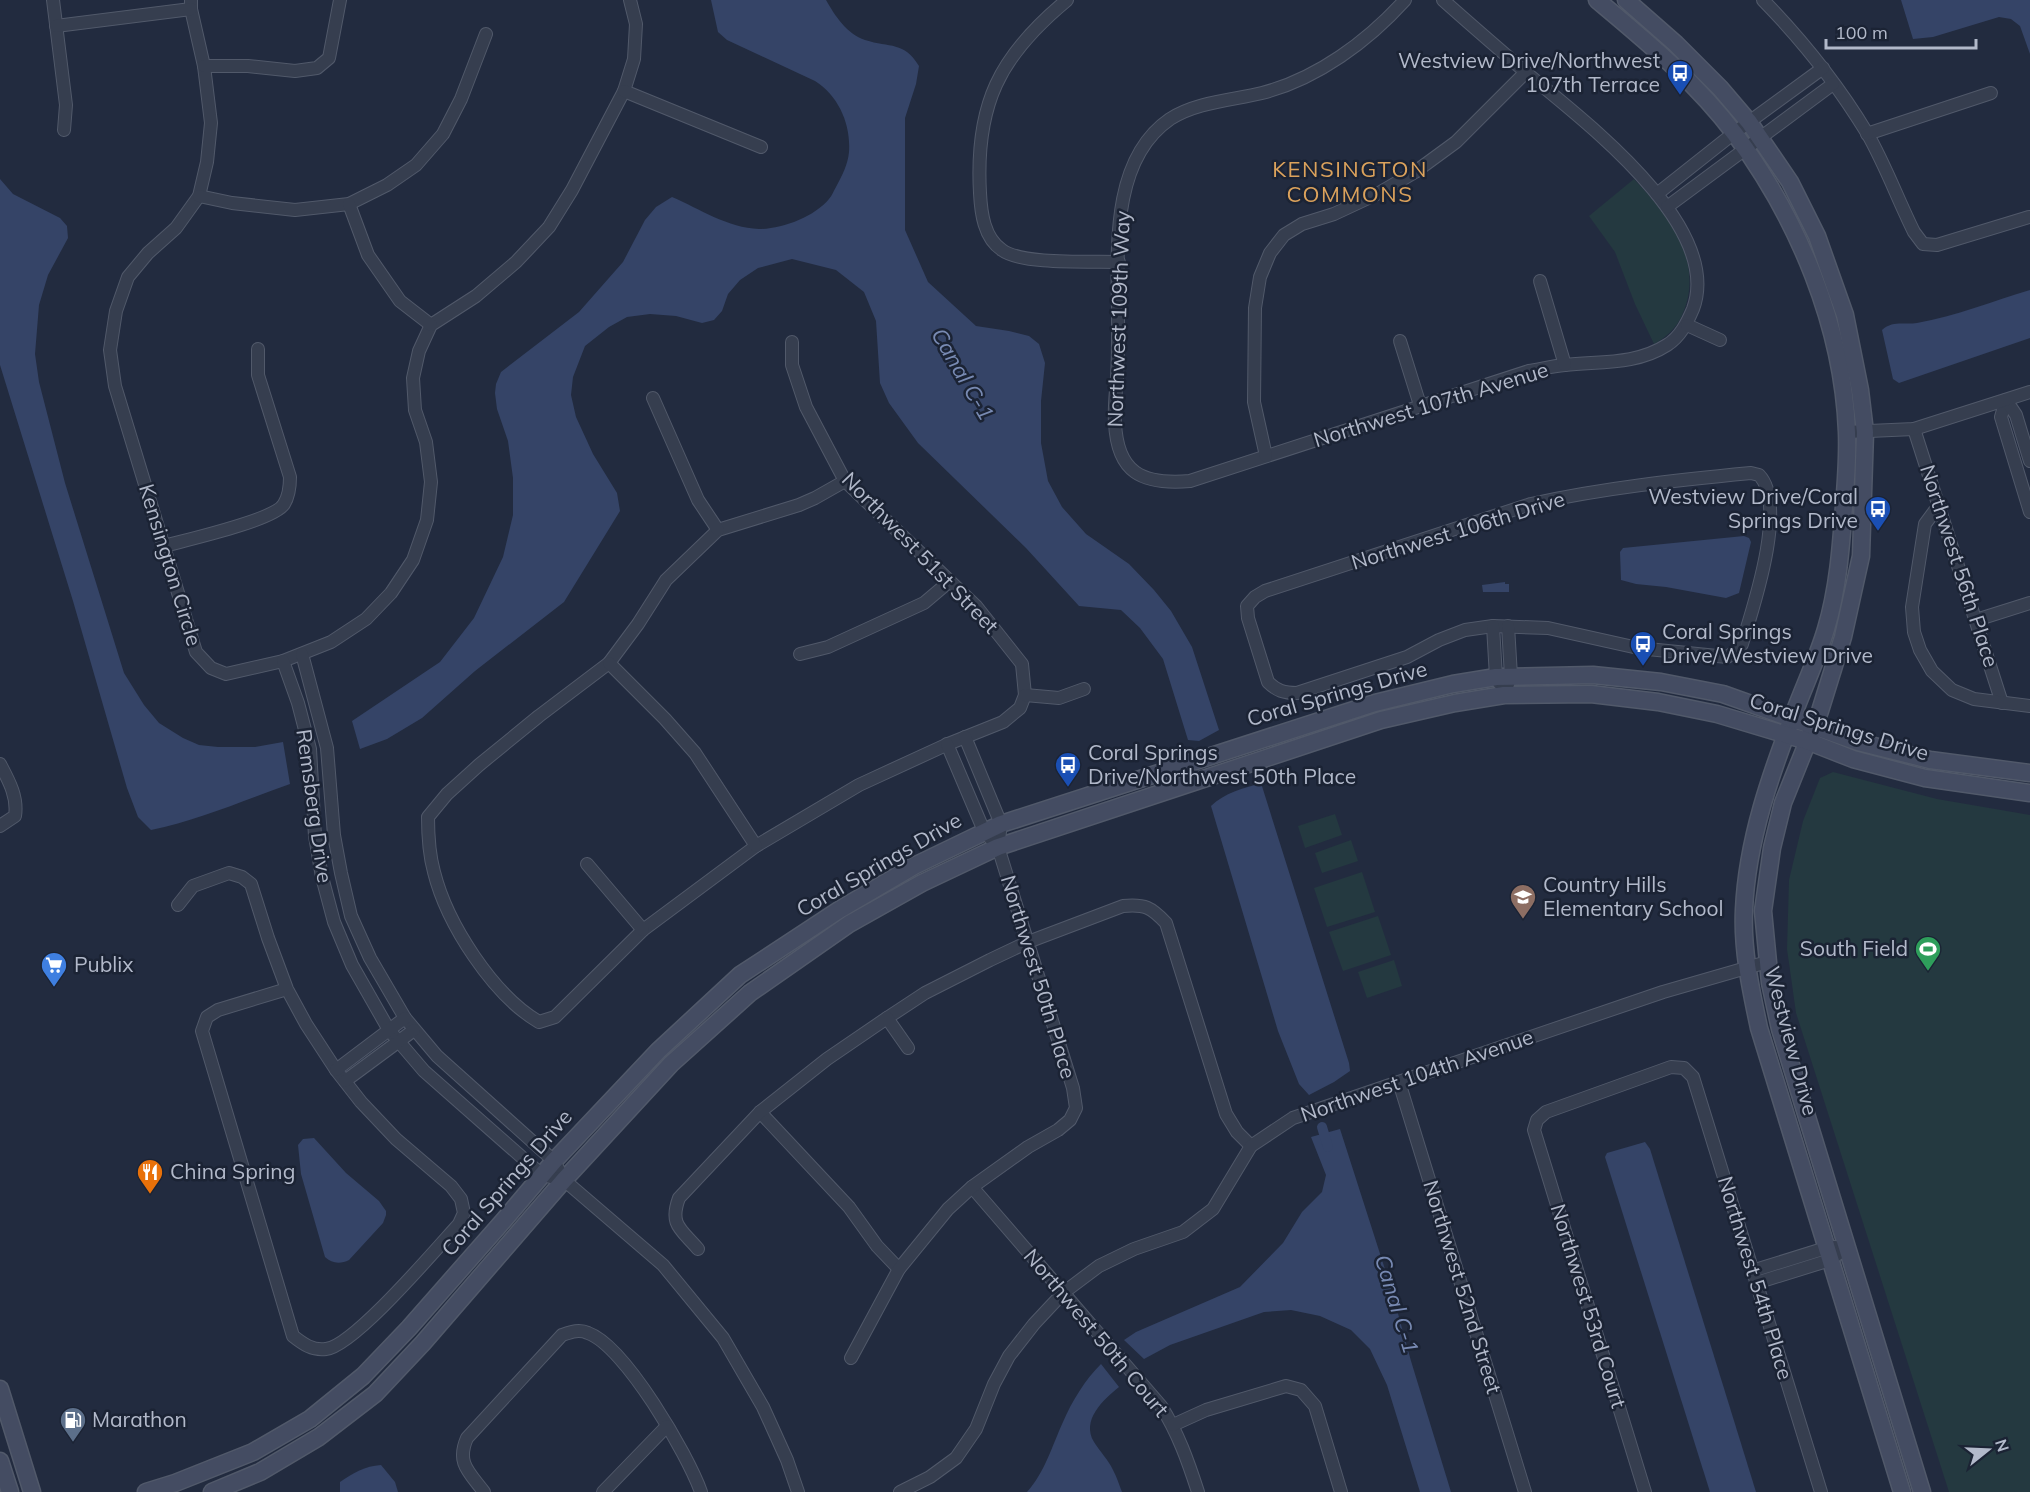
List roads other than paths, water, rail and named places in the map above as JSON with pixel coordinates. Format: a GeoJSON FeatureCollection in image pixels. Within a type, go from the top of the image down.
{"type":"FeatureCollection","features":[{"type":"Feature","properties":{"kind":"main road","name":"Westview Drive"},"geometry":{"type":"LineString","coordinates":[[1597,0],[1673,67],[1734,133],[1767,183],[1798,242],[1830,324],[1847,432],[1840,554],[1832,606],[1825,632],[1765,795],[1751,848],[1743,912],[1747,967],[1759,1028],[1902,1492]]}},
{"type":"Feature","properties":{"kind":"main road","name":"Westview Drive"},"geometry":{"type":"LineString","coordinates":[[1626,0],[1683,51],[1749,122],[1790,182],[1817,236],[1845,315],[1860,390],[1865,432],[1865,489],[1861,556],[1843,637],[1810,734],[1783,803],[1772,848],[1763,911],[1767,962],[1780,1029],[1922,1492]]}},
{"type":"Feature","properties":{"kind":"main road","name":"Coral Springs Drive"},"geometry":{"type":"LineString","coordinates":[[146,1492],[254,1452],[310,1419],[363,1376],[409,1328],[554,1161],[658,1051],[740,975],[839,910],[914,866],[1001,824],[1375,703],[1453,684],[1503,677],[1593,675],[1661,682],[1723,694],[1792,718],[1810,734],[1853,759],[1925,778],[2030,793]]}},
{"type":"Feature","properties":{"kind":"main road","name":"Coral Springs Drive"},"geometry":{"type":"LineString","coordinates":[[212,1492],[260,1472],[296,1451],[319,1437],[375,1394],[423,1343],[564,1180],[671,1065],[750,993],[849,924],[921,883],[998,847],[1381,720],[1455,703],[1504,695],[1590,694],[1658,702],[1717,714],[1786,735],[1810,734],[1858,742],[1930,760],[2030,773]]}},
{"type":"Feature","properties":{"kind":"main road"},"geometry":{"type":"LineString","coordinates":[[0,1389],[32,1492]]}},
{"type":"Feature","properties":{"kind":"main road"},"geometry":{"type":"LineString","coordinates":[[286,1433],[296,1451]]}},
{"type":"Feature","properties":{"kind":"main road"},"geometry":{"type":"LineString","coordinates":[[0,1461],[10,1492]]}},
{"type":"Feature","properties":{"kind":"street"},"geometry":{"type":"LineString","coordinates":[[53,0],[66,105],[64,130]]}},
{"type":"Feature","properties":{"kind":"street"},"geometry":{"type":"LineString","coordinates":[[204,66],[248,66],[295,72],[316,68],[329,58],[340,0]]}},
{"type":"Feature","properties":{"kind":"street"},"geometry":{"type":"LineString","coordinates":[[349,204],[368,255],[400,301],[431,325],[484,289],[516,262],[549,227],[572,190],[624,90],[634,59],[636,24],[630,0]]}},
{"type":"Feature","properties":{"kind":"street"},"geometry":{"type":"LineString","coordinates":[[1066,0],[1016,48],[995,84],[984,117],[978,158],[984,228],[1002,251],[1032,260],[1119,262]]}},
{"type":"Feature","properties":{"kind":"street","name":"Northwest 109th Way"},"geometry":{"type":"LineString","coordinates":[[1135,472],[1123,460],[1116,443],[1114,418],[1119,228],[1124,194],[1134,163],[1148,140],[1171,119],[1197,108],[1265,92],[1305,76],[1347,52],[1387,20],[1405,0]]}},
{"type":"Feature","properties":{"kind":"street"},"geometry":{"type":"LineString","coordinates":[[1443,0],[1604,136],[1657,194],[1692,250],[1697,274],[1695,302],[1687,325],[1720,340]]}},
{"type":"Feature","properties":{"kind":"street"},"geometry":{"type":"LineString","coordinates":[[1763,0],[1791,28],[1823,68],[1867,134],[1914,232],[1923,244],[1937,245],[2029,217]]}},
{"type":"Feature","properties":{"kind":"street"},"geometry":{"type":"LineString","coordinates":[[56,26],[191,5]]}},
{"type":"Feature","properties":{"kind":"street","name":"Kensington Circle"},"geometry":{"type":"LineString","coordinates":[[191,5],[204,66],[212,123],[207,162],[199,196],[176,228],[148,254],[128,277],[116,311],[110,350],[115,386],[196,652],[211,668],[226,674],[283,661],[330,642],[366,619],[391,593],[413,560],[427,520],[431,483],[426,442],[416,410],[413,378],[419,351],[431,325]]}},
{"type":"Feature","properties":{"kind":"street"},"geometry":{"type":"LineString","coordinates":[[199,196],[232,203],[295,210],[349,204],[387,185],[416,165],[443,134],[461,99],[486,34]]}},
{"type":"Feature","properties":{"kind":"street"},"geometry":{"type":"LineString","coordinates":[[1657,194],[1734,133],[1823,68]]}},
{"type":"Feature","properties":{"kind":"street"},"geometry":{"type":"LineString","coordinates":[[1266,456],[1254,402],[1255,308],[1260,277],[1270,253],[1284,235],[1302,224],[1378,194],[1415,172],[1456,142],[1526,72]]}},
{"type":"Feature","properties":{"kind":"street"},"geometry":{"type":"LineString","coordinates":[[1667,207],[1833,84]]}},
{"type":"Feature","properties":{"kind":"street"},"geometry":{"type":"LineString","coordinates":[[624,90],[761,147]]}},
{"type":"Feature","properties":{"kind":"street"},"geometry":{"type":"LineString","coordinates":[[1867,134],[1991,93]]}},
{"type":"Feature","properties":{"kind":"street"},"geometry":{"type":"LineString","coordinates":[[1540,281],[1565,365]]}},
{"type":"Feature","properties":{"kind":"street","name":"Northwest 107th Avenue"},"geometry":{"type":"LineString","coordinates":[[1135,472],[1167,483],[1190,481],[1529,371],[1565,365],[1616,362],[1647,356],[1669,344],[1687,325]]}},
{"type":"Feature","properties":{"kind":"street"},"geometry":{"type":"LineString","coordinates":[[1400,341],[1420,405]]}},
{"type":"Feature","properties":{"kind":"street","name":"Northwest 51st Street"},"geometry":{"type":"LineString","coordinates":[[792,342],[792,365],[806,406],[845,481],[976,606],[1022,664],[1025,694]]}},
{"type":"Feature","properties":{"kind":"street"},"geometry":{"type":"LineString","coordinates":[[164,546],[268,516],[283,506],[289,490],[290,477],[258,375],[258,349]]}},
{"type":"Feature","properties":{"kind":"street"},"geometry":{"type":"LineString","coordinates":[[1847,432],[1914,429],[2030,392]]}},
{"type":"Feature","properties":{"kind":"street"},"geometry":{"type":"LineString","coordinates":[[653,398],[698,500],[718,530]]}},
{"type":"Feature","properties":{"kind":"street"},"geometry":{"type":"LineString","coordinates":[[2006,400],[2016,415],[2030,461]]}},
{"type":"Feature","properties":{"kind":"street"},"geometry":{"type":"LineString","coordinates":[[2006,400],[2001,417],[2030,513]]}},
{"type":"Feature","properties":{"kind":"street","name":"Northwest 56th Place"},"geometry":{"type":"LineString","coordinates":[[1914,429],[2002,704]]}},
{"type":"Feature","properties":{"kind":"street","name":"Northwest 106th Drive"},"geometry":{"type":"LineString","coordinates":[[1751,473],[1759,475],[1763,480],[1770,501],[1768,545],[1742,644],[1733,654],[1722,658],[1638,648],[1548,628],[1508,626],[1465,630],[1439,640],[1407,657],[1297,693],[1285,693],[1275,689],[1268,682],[1248,618],[1247,606],[1265,591],[1531,504],[1716,476],[1751,473]]}},
{"type":"Feature","properties":{"kind":"street"},"geometry":{"type":"LineString","coordinates":[[845,481],[807,501],[718,530],[666,580],[638,624],[609,663],[479,765],[447,794],[428,817],[428,843],[434,874],[449,911],[470,951],[496,986],[522,1012],[539,1022],[555,1017],[643,930],[756,846],[859,785],[947,744],[1003,722],[1020,708],[1025,694],[1059,698],[1084,689]]}},
{"type":"Feature","properties":{"kind":"street"},"geometry":{"type":"LineString","coordinates":[[1939,505],[1925,524],[1912,607],[1914,632],[1920,650],[1932,671],[1952,690],[1974,699],[2002,704],[2030,705]]}},
{"type":"Feature","properties":{"kind":"street"},"geometry":{"type":"LineString","coordinates":[[800,654],[828,647],[924,603],[950,580]]}},
{"type":"Feature","properties":{"kind":"street"},"geometry":{"type":"LineString","coordinates":[[1976,620],[2030,603]]}},
{"type":"Feature","properties":{"kind":"street"},"geometry":{"type":"LineString","coordinates":[[1494,626],[1504,695]]}},
{"type":"Feature","properties":{"kind":"street"},"geometry":{"type":"LineString","coordinates":[[1503,677],[1508,626]]}},
{"type":"Feature","properties":{"kind":"street","name":"Remsberg Drive"},"geometry":{"type":"LineString","coordinates":[[302,654],[327,748],[334,835],[351,916],[370,958],[405,1018],[437,1056],[554,1161],[564,1180],[663,1266],[723,1338],[763,1407],[787,1460],[798,1492]]}},
{"type":"Feature","properties":{"kind":"street","name":"Remsberg Drive"},"geometry":{"type":"LineString","coordinates":[[283,661],[298,703],[310,749],[315,836],[322,877],[334,922],[352,965],[389,1030],[424,1071],[542,1175],[564,1180]]}},
{"type":"Feature","properties":{"kind":"street"},"geometry":{"type":"LineString","coordinates":[[609,663],[695,753],[756,846]]}},
{"type":"Feature","properties":{"kind":"street","name":"Northwest 50th Place"},"geometry":{"type":"LineString","coordinates":[[965,737],[1001,824],[998,847]]}},
{"type":"Feature","properties":{"kind":"street","name":"Northwest 50th Place"},"geometry":{"type":"LineString","coordinates":[[947,744],[984,831],[998,847],[1073,1088],[1076,1108],[1070,1120],[1059,1130],[1028,1147],[972,1187]]}},
{"type":"Feature","properties":{"kind":"street"},"geometry":{"type":"LineString","coordinates":[[0,764],[9,780],[16,805],[15,816],[0,826]]}},
{"type":"Feature","properties":{"kind":"street"},"geometry":{"type":"LineString","coordinates":[[587,864],[643,930]]}},
{"type":"Feature","properties":{"kind":"street"},"geometry":{"type":"LineString","coordinates":[[178,905],[193,886],[229,873],[242,877],[251,884],[267,938],[287,989],[306,1024],[336,1070],[396,1139],[451,1186],[461,1199],[465,1213],[459,1224],[364,1325],[346,1341],[327,1349],[304,1345],[293,1336],[202,1031],[207,1017],[218,1010],[287,989]]}},
{"type":"Feature","properties":{"kind":"street"},"geometry":{"type":"LineString","coordinates":[[698,1249],[677,1224],[674,1212],[679,1198],[760,1112],[826,1059],[925,993],[1028,942],[1123,906],[1139,905],[1154,910],[1166,923],[1226,1114],[1237,1132],[1251,1146]]}},
{"type":"Feature","properties":{"kind":"street","name":"Northwest 104th Avenue"},"geometry":{"type":"LineString","coordinates":[[900,1492],[930,1477],[956,1458],[976,1429],[994,1384],[1009,1356],[1034,1324],[1064,1293],[1099,1266],[1183,1232],[1213,1209],[1251,1146],[1293,1118],[1663,992],[1767,962]]}},
{"type":"Feature","properties":{"kind":"street"},"geometry":{"type":"LineString","coordinates":[[336,1070],[405,1018]]}},
{"type":"Feature","properties":{"kind":"street"},"geometry":{"type":"LineString","coordinates":[[887,1018],[908,1048]]}},
{"type":"Feature","properties":{"kind":"street"},"geometry":{"type":"LineString","coordinates":[[345,1081],[414,1030]]}},
{"type":"Feature","properties":{"kind":"street","name":"Northwest 53rd Court"},"geometry":{"type":"LineString","coordinates":[[1645,1492],[1534,1130],[1538,1120],[1546,1112],[1671,1067],[1684,1068]]}},
{"type":"Feature","properties":{"kind":"street","name":"Northwest 54th Place"},"geometry":{"type":"LineString","coordinates":[[1684,1068],[1693,1077],[1821,1492]]}},
{"type":"Feature","properties":{"kind":"street","name":"Northwest 52nd Street"},"geometry":{"type":"LineString","coordinates":[[1398,1082],[1525,1492]]}},
{"type":"Feature","properties":{"kind":"street"},"geometry":{"type":"LineString","coordinates":[[760,1112],[849,1207],[877,1246],[899,1269]]}},
{"type":"Feature","properties":{"kind":"street"},"geometry":{"type":"LineString","coordinates":[[851,1358],[899,1269],[948,1209],[972,1187]]}},
{"type":"Feature","properties":{"kind":"street","name":"Northwest 50th Court"},"geometry":{"type":"LineString","coordinates":[[972,1187],[1161,1406],[1173,1425],[1198,1492]]}},
{"type":"Feature","properties":{"kind":"street"},"geometry":{"type":"LineString","coordinates":[[1754,1277],[1847,1247]]}},
{"type":"Feature","properties":{"kind":"street"},"geometry":{"type":"LineString","coordinates":[[484,1492],[464,1464],[462,1450],[467,1438],[562,1335],[575,1330],[589,1333],[611,1349],[646,1390],[695,1476],[701,1492]]}},
{"type":"Feature","properties":{"kind":"street"},"geometry":{"type":"LineString","coordinates":[[1173,1425],[1206,1410],[1286,1386],[1301,1390],[1315,1406],[1341,1492]]}},
{"type":"Feature","properties":{"kind":"street"},"geometry":{"type":"LineString","coordinates":[[603,1492],[667,1426]]}},
{"type":"Feature","properties":{"kind":"water"},"geometry":{"type":"Polygon","coordinates":[[[711,0],[826,0],[847,29],[865,40],[902,49],[919,66],[905,118],[905,230],[928,282],[976,326],[1029,336],[1039,344],[1045,363],[1041,401],[1041,443],[1048,481],[1062,507],[1086,534],[1129,564],[1171,611],[1192,647],[1219,730],[1199,741],[1188,740],[1163,659],[1140,628],[1121,610],[1079,606],[1026,548],[918,443],[889,403],[880,383],[876,321],[864,292],[836,270],[792,259],[758,268],[740,280],[728,294],[722,311],[714,320],[702,323],[676,316],[650,314],[627,317],[609,327],[585,346],[573,377],[571,395],[576,417],[593,454],[617,493],[620,511],[564,602],[475,671],[422,718],[387,739],[360,749],[352,721],[440,662],[474,618],[503,557],[513,515],[513,478],[508,441],[497,409],[495,393],[501,372],[579,312],[623,262],[645,220],[656,207],[672,197],[736,225],[759,229],[778,227],[797,221],[823,205],[830,198],[842,174],[849,152],[848,132],[842,112],[831,95],[815,81],[727,40],[718,32],[711,0]]]}},
{"type":"Feature","properties":{"kind":"water"},"geometry":{"type":"Polygon","coordinates":[[[1901,0],[2030,0],[2030,54],[2020,26],[2011,19],[1999,17],[1933,37],[1913,39],[1901,0]]]}},
{"type":"Feature","properties":{"kind":"water"},"geometry":{"type":"Polygon","coordinates":[[[0,179],[13,194],[60,218],[67,226],[68,238],[48,275],[39,305],[35,354],[39,382],[65,483],[124,673],[144,705],[159,723],[199,745],[255,747],[283,742],[290,784],[204,815],[151,830],[138,817],[127,788],[73,601],[0,365],[0,179]]]}},
{"type":"Feature","properties":{"kind":"water"},"geometry":{"type":"Polygon","coordinates":[[[2030,290],[2030,338],[1899,383],[1893,379],[1882,330],[1886,327],[1946,316],[2030,290]]]}},
{"type":"Feature","properties":{"kind":"water"},"geometry":{"type":"Polygon","coordinates":[[[1744,536],[1751,542],[1739,593],[1726,598],[1621,580],[1620,552],[1623,548],[1744,536]]]}},
{"type":"Feature","properties":{"kind":"water"},"geometry":{"type":"Polygon","coordinates":[[[1505,582],[1509,584],[1509,592],[1483,592],[1482,585],[1505,582]]]}},
{"type":"Feature","properties":{"kind":"water"},"geometry":{"type":"Polygon","coordinates":[[[1261,783],[1349,1063],[1350,1071],[1309,1095],[1299,1084],[1278,1031],[1211,806],[1228,794],[1261,783]]]}},
{"type":"Feature","properties":{"kind":"water"},"geometry":{"type":"Polygon","coordinates":[[[1340,1129],[1391,1288],[1451,1492],[1420,1492],[1387,1385],[1370,1349],[1351,1330],[1320,1316],[1291,1310],[1264,1312],[1170,1345],[1144,1359],[1124,1340],[1136,1332],[1240,1287],[1283,1243],[1302,1212],[1322,1192],[1326,1175],[1311,1137],[1340,1129]]]}},
{"type":"Feature","properties":{"kind":"water"},"geometry":{"type":"Polygon","coordinates":[[[314,1138],[346,1173],[379,1201],[386,1211],[383,1223],[349,1260],[343,1262],[337,1263],[325,1257],[301,1174],[298,1145],[303,1139],[314,1138]]]}},
{"type":"Feature","properties":{"kind":"water"},"geometry":{"type":"Polygon","coordinates":[[[1645,1142],[1650,1149],[1756,1492],[1710,1492],[1605,1157],[1607,1153],[1645,1142]]]}},
{"type":"Feature","properties":{"kind":"water"},"geometry":{"type":"Polygon","coordinates":[[[1101,1364],[1119,1387],[1096,1411],[1090,1426],[1091,1434],[1116,1475],[1122,1492],[1027,1492],[1043,1467],[1075,1399],[1101,1364]]]}},
{"type":"Feature","properties":{"kind":"water"},"geometry":{"type":"Polygon","coordinates":[[[381,1465],[395,1482],[398,1492],[340,1492],[340,1482],[364,1468],[381,1465]]]}},
{"type":"Feature","properties":{"kind":"waterway","name":"Canal C-1"},"geometry":{"type":"LineString","coordinates":[[1322,1127],[1328,1147]]}},
{"type":"Feature","properties":{"kind":"place","name":"Westview Drive/Northwest 107th Terrace"},"geometry":{"type":"Point","coordinates":[1680,96]}},
{"type":"Feature","properties":{"kind":"place","name":"Westview Drive/Coral Springs Drive"},"geometry":{"type":"Point","coordinates":[1878,532]}},
{"type":"Feature","properties":{"kind":"place","name":"Coral Springs Drive/Westview Drive"},"geometry":{"type":"Point","coordinates":[1643,667]}},
{"type":"Feature","properties":{"kind":"place","name":"Coral Springs Drive/Northwest 50th Place"},"geometry":{"type":"Point","coordinates":[1068,788]}},
{"type":"Feature","properties":{"kind":"place","name":"Country Hills Elementary School"},"geometry":{"type":"Point","coordinates":[1523,920]}},
{"type":"Feature","properties":{"kind":"place","name":"South Field"},"geometry":{"type":"Point","coordinates":[1928,972]}},
{"type":"Feature","properties":{"kind":"place","name":"Publix"},"geometry":{"type":"Point","coordinates":[54,988]}},
{"type":"Feature","properties":{"kind":"place","name":"China Spring"},"geometry":{"type":"Point","coordinates":[150,1195]}},
{"type":"Feature","properties":{"kind":"place","name":"Marathon"},"geometry":{"type":"Point","coordinates":[73,1443]}},
{"type":"Feature","properties":{"kind":"district","name":"KENSINGTON COMMONS"},"geometry":{"type":"Point","coordinates":[1350,182]}}]}
